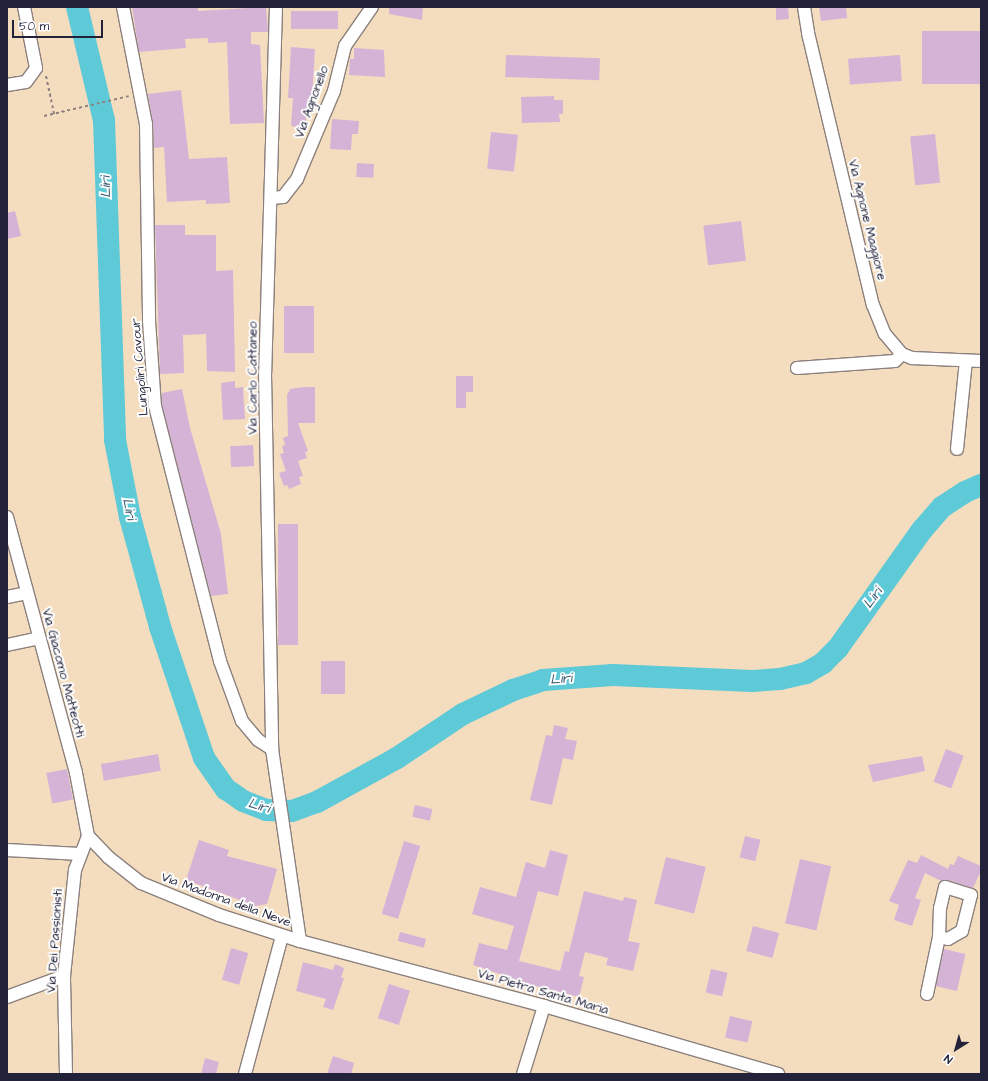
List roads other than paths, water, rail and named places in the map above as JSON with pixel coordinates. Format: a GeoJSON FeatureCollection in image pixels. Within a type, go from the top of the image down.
{"type":"FeatureCollection","features":[{"type":"Feature","properties":{"kind":"street"},"geometry":{"type":"LineString","coordinates":[[7,85],[26,82],[36,68],[24,7]]}},
{"type":"Feature","properties":{"kind":"street","name":"Lungoliri Cavour"},"geometry":{"type":"LineString","coordinates":[[123,7],[146,124],[149,320],[155,406],[220,662],[242,721],[258,740],[272,749]]}},
{"type":"Feature","properties":{"kind":"street","name":"Via Carlo Cattaneo"},"geometry":{"type":"LineString","coordinates":[[276,7],[272,198],[265,374],[272,749],[300,941]]}},
{"type":"Feature","properties":{"kind":"street","name":"Via Agnonello"},"geometry":{"type":"LineString","coordinates":[[272,198],[283,197],[297,180],[334,91],[345,46],[372,7]]}},
{"type":"Feature","properties":{"kind":"street","name":"Via Agnone Maggiore"},"geometry":{"type":"LineString","coordinates":[[804,7],[808,33],[873,305],[885,334],[902,354]]}},
{"type":"Feature","properties":{"kind":"street"},"geometry":{"type":"LineString","coordinates":[[797,368],[895,361],[902,354],[912,358],[981,361]]}},
{"type":"Feature","properties":{"kind":"street"},"geometry":{"type":"LineString","coordinates":[[958,449],[966,361]]}},
{"type":"Feature","properties":{"kind":"street","name":"Via Giacomo Matteotti"},"geometry":{"type":"LineString","coordinates":[[7,517],[76,773],[88,836]]}},
{"type":"Feature","properties":{"kind":"street"},"geometry":{"type":"LineString","coordinates":[[7,597],[27,593]]}},
{"type":"Feature","properties":{"kind":"street"},"geometry":{"type":"LineString","coordinates":[[7,645],[39,638]]}},
{"type":"Feature","properties":{"kind":"street","name":"Via Dei Passionisti"},"geometry":{"type":"LineString","coordinates":[[66,1074],[64,976],[75,870],[88,836]]}},
{"type":"Feature","properties":{"kind":"street","name":"Via Madonna della Neve"},"geometry":{"type":"LineString","coordinates":[[88,836],[108,857],[141,883],[219,915],[300,941]]}},
{"type":"Feature","properties":{"kind":"street"},"geometry":{"type":"LineString","coordinates":[[7,850],[80,854]]}},
{"type":"Feature","properties":{"kind":"street"},"geometry":{"type":"LineString","coordinates":[[245,1074],[282,936]]}},
{"type":"Feature","properties":{"kind":"street"},"geometry":{"type":"LineString","coordinates":[[927,994],[939,937]]}},
{"type":"Feature","properties":{"kind":"street","name":"Via Pietra Santa Maria"},"geometry":{"type":"LineString","coordinates":[[300,941],[544,1006],[778,1074]]}},
{"type":"Feature","properties":{"kind":"street"},"geometry":{"type":"LineString","coordinates":[[7,997],[64,976]]}},
{"type":"Feature","properties":{"kind":"street"},"geometry":{"type":"LineString","coordinates":[[524,1074],[544,1006]]}},
{"type":"Feature","properties":{"kind":"waterway","name":"Liri"},"geometry":{"type":"LineString","coordinates":[[77,7],[104,120],[115,440],[130,517],[160,627],[204,758],[226,789],[243,801],[266,810],[292,811],[317,802],[397,758],[463,714],[513,690],[543,680],[613,675],[752,681],[780,679],[806,673],[823,663],[838,648],[922,530],[942,507],[965,492],[981,485]]}}]}
